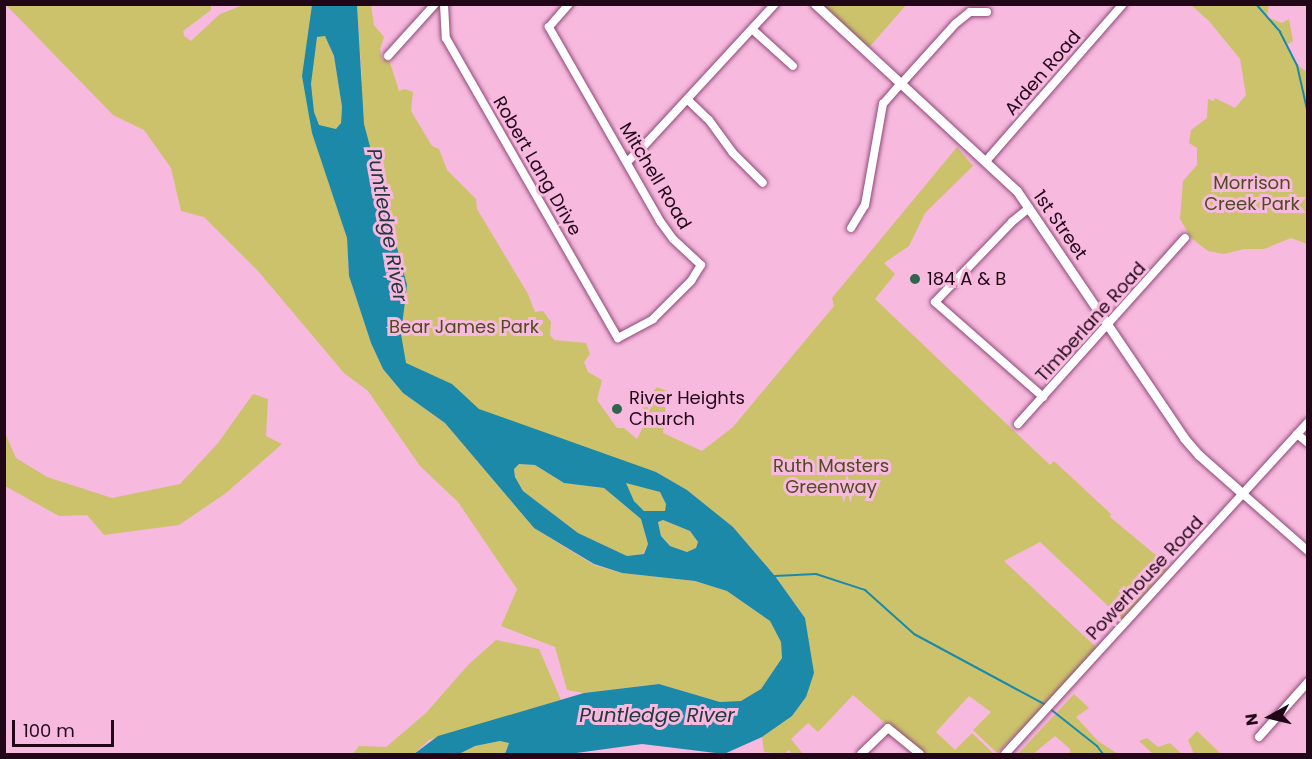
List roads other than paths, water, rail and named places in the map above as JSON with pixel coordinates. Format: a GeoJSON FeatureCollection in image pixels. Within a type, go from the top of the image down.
{"type":"FeatureCollection","features":[{"type":"Feature","properties":{"kind":"street"},"geometry":{"type":"LineString","coordinates":[[388,56],[435,4]]}},
{"type":"Feature","properties":{"kind":"street","name":"Robert Lang Drive"},"geometry":{"type":"LineString","coordinates":[[444,4],[446,38],[618,338]]}},
{"type":"Feature","properties":{"kind":"street","name":"Mitchell Road"},"geometry":{"type":"LineString","coordinates":[[569,4],[549,27],[660,221],[673,239],[701,265],[691,281],[652,319],[618,338]]}},
{"type":"Feature","properties":{"kind":"street"},"geometry":{"type":"LineString","coordinates":[[627,162],[688,100],[775,4]]}},
{"type":"Feature","properties":{"kind":"street","name":"1st Street"},"geometry":{"type":"LineString","coordinates":[[815,4],[986,161],[1029,208],[1184,438],[1198,455],[1243,494]]}},
{"type":"Feature","properties":{"kind":"street","name":"Arden Road"},"geometry":{"type":"LineString","coordinates":[[986,161],[1123,4]]}},
{"type":"Feature","properties":{"kind":"street"},"geometry":{"type":"LineString","coordinates":[[851,228],[865,205],[883,104],[955,24],[970,12],[987,12]]}},
{"type":"Feature","properties":{"kind":"street"},"geometry":{"type":"LineString","coordinates":[[752,29],[793,66]]}},
{"type":"Feature","properties":{"kind":"street"},"geometry":{"type":"LineString","coordinates":[[688,100],[709,120],[733,153],[763,183]]}},
{"type":"Feature","properties":{"kind":"street"},"geometry":{"type":"LineString","coordinates":[[1029,208],[1012,222],[935,302],[1043,397]]}},
{"type":"Feature","properties":{"kind":"street","name":"Timberlane Road"},"geometry":{"type":"LineString","coordinates":[[1018,424],[1109,326],[1185,238]]}},
{"type":"Feature","properties":{"kind":"street","name":"Powerhouse Road"},"geometry":{"type":"LineString","coordinates":[[1005,754],[1308,422]]}},
{"type":"Feature","properties":{"kind":"street"},"geometry":{"type":"LineString","coordinates":[[1297,434],[1308,443]]}},
{"type":"Feature","properties":{"kind":"street"},"geometry":{"type":"LineString","coordinates":[[1243,494],[1308,550]]}},
{"type":"Feature","properties":{"kind":"street"},"geometry":{"type":"LineString","coordinates":[[1259,737],[1308,682]]}},
{"type":"Feature","properties":{"kind":"street"},"geometry":{"type":"LineString","coordinates":[[861,754],[888,728],[920,754]]}},
{"type":"Feature","properties":{"kind":"water","name":"Puntledge River"},"geometry":{"type":"Polygon","coordinates":[[[312,5],[357,5],[364,124],[407,285],[401,334],[406,363],[452,384],[479,409],[656,472],[687,490],[733,527],[775,576],[805,618],[814,673],[806,697],[792,716],[762,737],[724,754],[642,744],[569,754],[505,754],[509,743],[500,741],[475,746],[459,754],[414,754],[438,736],[584,693],[659,684],[720,702],[741,701],[761,689],[782,658],[781,642],[770,621],[727,591],[695,581],[622,573],[594,564],[534,528],[445,423],[403,393],[383,369],[371,343],[349,276],[347,238],[312,133],[302,76],[312,5]],[[325,36],[317,37],[311,84],[314,112],[319,125],[336,129],[341,123],[342,107],[334,56],[325,36]],[[519,464],[514,469],[515,477],[523,491],[578,533],[627,556],[644,554],[648,544],[641,519],[604,488],[564,483],[535,465],[519,464]],[[626,483],[634,501],[644,511],[665,511],[666,504],[660,492],[626,483]],[[663,520],[658,522],[661,536],[670,546],[687,552],[696,548],[698,542],[690,531],[663,520]]]}},
{"type":"Feature","properties":{"kind":"waterway"},"geometry":{"type":"LineString","coordinates":[[1256,4],[1280,32],[1297,65],[1308,114]]}},
{"type":"Feature","properties":{"kind":"waterway"},"geometry":{"type":"LineString","coordinates":[[775,576],[816,574],[865,590],[914,634],[1044,704],[1097,746],[1103,754]]}},
{"type":"Feature","properties":{"kind":"place","name":"184 A & B"},"geometry":{"type":"Point","coordinates":[915,279]}},
{"type":"Feature","properties":{"kind":"place","name":"River Heights Church"},"geometry":{"type":"Point","coordinates":[617,409]}},
{"type":"Feature","properties":{"kind":"park label","name":"Morrison Creek Park"},"geometry":{"type":"Point","coordinates":[1252,194]}},
{"type":"Feature","properties":{"kind":"park label","name":"Bear James Park"},"geometry":{"type":"Point","coordinates":[464,327]}},
{"type":"Feature","properties":{"kind":"park label","name":"Ruth Masters Greenway"},"geometry":{"type":"Point","coordinates":[831,477]}}]}
